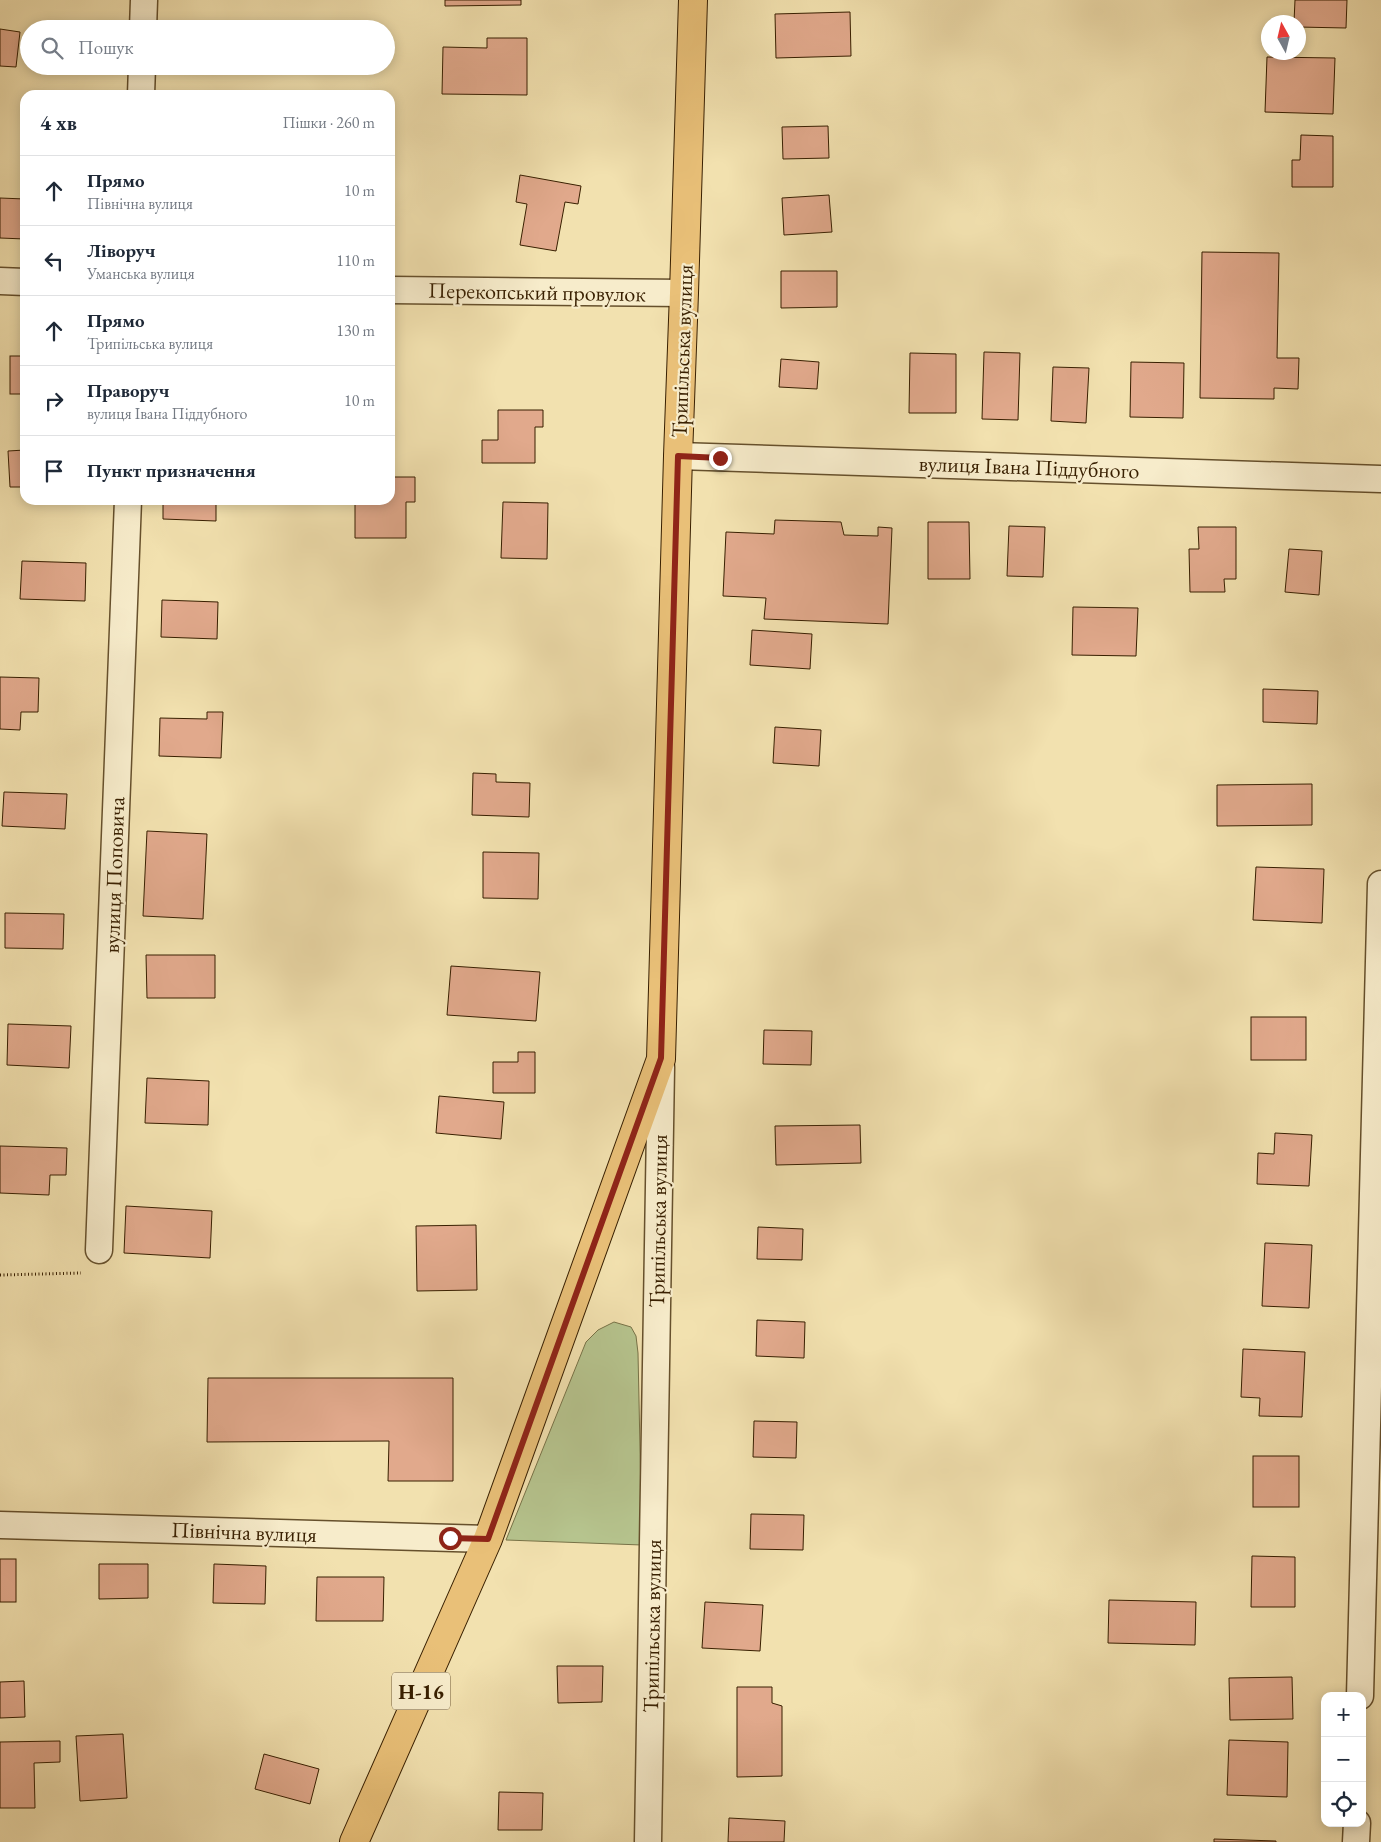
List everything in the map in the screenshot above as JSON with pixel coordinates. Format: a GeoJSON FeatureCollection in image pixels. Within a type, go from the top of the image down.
{"type":"FeatureCollection","features":[{"type":"Feature","properties":{"kind":"main road","name":"Трипільська вулиця"},"geometry":{"type":"LineString","coordinates":[[661,1058],[693,0]]}},
{"type":"Feature","properties":{"kind":"main road"},"geometry":{"type":"LineString","coordinates":[[488,1539],[661,1058]]}},
{"type":"Feature","properties":{"kind":"main road","name":"Н-16"},"geometry":{"type":"LineString","coordinates":[[354,1842],[488,1539]]}},
{"type":"Feature","properties":{"kind":"street"},"geometry":{"type":"LineString","coordinates":[[143,20],[144,0]]}},
{"type":"Feature","properties":{"kind":"street"},"geometry":{"type":"LineString","coordinates":[[141,90],[142,75]]}},
{"type":"Feature","properties":{"kind":"street"},"geometry":{"type":"LineString","coordinates":[[0,281],[20,282]]}},
{"type":"Feature","properties":{"kind":"street","name":"Перекопський провулок"},"geometry":{"type":"LineString","coordinates":[[395,290],[684,293]]}},
{"type":"Feature","properties":{"kind":"street","name":"вулиця Івана Піддубного"},"geometry":{"type":"LineString","coordinates":[[678,456],[1381,478]]}},
{"type":"Feature","properties":{"kind":"street","name":"вулиця Поповича"},"geometry":{"type":"LineString","coordinates":[[99,1250],[128,505]]}},
{"type":"Feature","properties":{"kind":"street"},"geometry":{"type":"LineString","coordinates":[[1360,1692],[1381,884]]}},
{"type":"Feature","properties":{"kind":"street","name":"Трипільська вулиця"},"geometry":{"type":"LineString","coordinates":[[648,1842],[661,1058]]}},
{"type":"Feature","properties":{"kind":"street","name":"Північна вулиця"},"geometry":{"type":"LineString","coordinates":[[0,1524],[488,1539]]}},
{"type":"Feature","properties":{"kind":"street"},"geometry":{"type":"LineString","coordinates":[[1356,1842],[1357,1827]]}},
{"type":"Feature","properties":{"kind":"path"},"geometry":{"type":"LineString","coordinates":[[0,1274],[85,1273],[99,1250]]}},
{"type":"Feature","properties":{"kind":"green space"},"geometry":{"type":"Polygon","coordinates":[[[614,1322],[631,1327],[636,1336],[638,1353],[642,1545],[506,1540],[586,1342],[598,1330],[614,1322]]]}},
{"type":"Feature","properties":{"kind":"building"},"geometry":{"type":"Polygon","coordinates":[[[445,0],[521,0],[521,5],[445,6],[445,0]]]}},
{"type":"Feature","properties":{"kind":"building"},"geometry":{"type":"Polygon","coordinates":[[[1295,0],[1347,0],[1346,28],[1306,27],[1306,15],[1294,15],[1295,0]]]}},
{"type":"Feature","properties":{"kind":"building"},"geometry":{"type":"Polygon","coordinates":[[[850,12],[851,56],[776,58],[775,14],[850,12]]]}},
{"type":"Feature","properties":{"kind":"building"},"geometry":{"type":"Polygon","coordinates":[[[0,29],[20,32],[16,67],[0,66],[0,29]]]}},
{"type":"Feature","properties":{"kind":"building"},"geometry":{"type":"Polygon","coordinates":[[[487,38],[527,38],[527,95],[442,94],[443,47],[487,48],[487,38]]]}},
{"type":"Feature","properties":{"kind":"building"},"geometry":{"type":"Polygon","coordinates":[[[1335,58],[1333,114],[1265,112],[1267,60],[1335,58]]]}},
{"type":"Feature","properties":{"kind":"building"},"geometry":{"type":"Polygon","coordinates":[[[828,126],[829,158],[783,159],[782,127],[828,126]]]}},
{"type":"Feature","properties":{"kind":"building"},"geometry":{"type":"Polygon","coordinates":[[[1301,135],[1333,136],[1333,187],[1292,187],[1292,160],[1300,160],[1301,135]]]}},
{"type":"Feature","properties":{"kind":"building"},"geometry":{"type":"Polygon","coordinates":[[[520,175],[581,186],[578,204],[565,202],[556,251],[520,245],[527,204],[516,202],[520,175]]]}},
{"type":"Feature","properties":{"kind":"building"},"geometry":{"type":"Polygon","coordinates":[[[829,195],[832,232],[784,235],[782,198],[829,195]]]}},
{"type":"Feature","properties":{"kind":"building"},"geometry":{"type":"Polygon","coordinates":[[[0,198],[20,199],[20,239],[0,238],[0,198]]]}},
{"type":"Feature","properties":{"kind":"building"},"geometry":{"type":"Polygon","coordinates":[[[1202,252],[1279,253],[1277,358],[1299,358],[1298,389],[1274,388],[1274,399],[1200,398],[1202,252]]]}},
{"type":"Feature","properties":{"kind":"building"},"geometry":{"type":"Polygon","coordinates":[[[781,271],[837,271],[837,307],[781,308],[781,271]]]}},
{"type":"Feature","properties":{"kind":"building"},"geometry":{"type":"Polygon","coordinates":[[[984,352],[1020,353],[1018,420],[982,419],[984,352]]]}},
{"type":"Feature","properties":{"kind":"building"},"geometry":{"type":"Polygon","coordinates":[[[910,353],[956,354],[956,413],[909,413],[910,353]]]}},
{"type":"Feature","properties":{"kind":"building"},"geometry":{"type":"Polygon","coordinates":[[[10,356],[20,356],[20,394],[10,394],[10,356]]]}},
{"type":"Feature","properties":{"kind":"building"},"geometry":{"type":"Polygon","coordinates":[[[781,359],[819,362],[817,389],[779,387],[781,359]]]}},
{"type":"Feature","properties":{"kind":"building"},"geometry":{"type":"Polygon","coordinates":[[[1131,362],[1184,363],[1183,418],[1130,417],[1131,362]]]}},
{"type":"Feature","properties":{"kind":"building"},"geometry":{"type":"Polygon","coordinates":[[[1053,367],[1089,368],[1086,423],[1051,421],[1053,367]]]}},
{"type":"Feature","properties":{"kind":"building"},"geometry":{"type":"Polygon","coordinates":[[[498,410],[543,410],[543,427],[535,427],[535,463],[482,463],[482,440],[498,440],[498,410]]]}},
{"type":"Feature","properties":{"kind":"building"},"geometry":{"type":"Polygon","coordinates":[[[20,450],[20,487],[10,487],[8,451],[20,450]]]}},
{"type":"Feature","properties":{"kind":"building"},"geometry":{"type":"Polygon","coordinates":[[[395,477],[415,477],[415,502],[406,502],[406,538],[355,538],[355,505],[395,505],[395,477]]]}},
{"type":"Feature","properties":{"kind":"building"},"geometry":{"type":"Polygon","coordinates":[[[503,502],[548,503],[547,559],[501,558],[503,502]]]}},
{"type":"Feature","properties":{"kind":"building"},"geometry":{"type":"Polygon","coordinates":[[[163,505],[216,505],[216,521],[163,519],[163,505]]]}},
{"type":"Feature","properties":{"kind":"building"},"geometry":{"type":"Polygon","coordinates":[[[775,520],[841,522],[844,535],[878,536],[878,527],[892,528],[888,624],[764,619],[766,598],[723,596],[726,532],[774,534],[775,520]]]}},
{"type":"Feature","properties":{"kind":"building"},"geometry":{"type":"Polygon","coordinates":[[[928,522],[969,522],[970,579],[928,579],[928,522]]]}},
{"type":"Feature","properties":{"kind":"building"},"geometry":{"type":"Polygon","coordinates":[[[1009,526],[1045,527],[1043,577],[1007,576],[1009,526]]]}},
{"type":"Feature","properties":{"kind":"building"},"geometry":{"type":"Polygon","coordinates":[[[1198,527],[1236,527],[1236,579],[1224,579],[1225,592],[1190,592],[1189,549],[1199,549],[1198,527]]]}},
{"type":"Feature","properties":{"kind":"building"},"geometry":{"type":"Polygon","coordinates":[[[1289,549],[1322,551],[1319,595],[1285,592],[1289,549]]]}},
{"type":"Feature","properties":{"kind":"building"},"geometry":{"type":"Polygon","coordinates":[[[22,561],[86,563],[85,601],[20,599],[22,561]]]}},
{"type":"Feature","properties":{"kind":"building"},"geometry":{"type":"Polygon","coordinates":[[[162,600],[218,602],[217,639],[161,637],[162,600]]]}},
{"type":"Feature","properties":{"kind":"building"},"geometry":{"type":"Polygon","coordinates":[[[1073,607],[1138,608],[1136,656],[1072,655],[1073,607]]]}},
{"type":"Feature","properties":{"kind":"building"},"geometry":{"type":"Polygon","coordinates":[[[752,630],[812,634],[810,669],[750,665],[752,630]]]}},
{"type":"Feature","properties":{"kind":"building"},"geometry":{"type":"Polygon","coordinates":[[[0,677],[39,678],[38,712],[21,712],[20,730],[0,729],[0,677]]]}},
{"type":"Feature","properties":{"kind":"building"},"geometry":{"type":"Polygon","coordinates":[[[1263,689],[1318,691],[1317,724],[1263,722],[1263,689]]]}},
{"type":"Feature","properties":{"kind":"building"},"geometry":{"type":"Polygon","coordinates":[[[207,712],[223,712],[221,758],[159,756],[160,718],[207,719],[207,712]]]}},
{"type":"Feature","properties":{"kind":"building"},"geometry":{"type":"Polygon","coordinates":[[[775,727],[821,730],[819,766],[773,763],[775,727]]]}},
{"type":"Feature","properties":{"kind":"building"},"geometry":{"type":"Polygon","coordinates":[[[473,773],[496,774],[496,782],[530,783],[529,817],[472,815],[473,773]]]}},
{"type":"Feature","properties":{"kind":"building"},"geometry":{"type":"Polygon","coordinates":[[[1312,784],[1312,825],[1217,826],[1217,785],[1312,784]]]}},
{"type":"Feature","properties":{"kind":"building"},"geometry":{"type":"Polygon","coordinates":[[[4,792],[67,794],[65,829],[2,826],[4,792]]]}},
{"type":"Feature","properties":{"kind":"building"},"geometry":{"type":"Polygon","coordinates":[[[147,831],[207,834],[203,919],[143,916],[147,831]]]}},
{"type":"Feature","properties":{"kind":"building"},"geometry":{"type":"Polygon","coordinates":[[[483,852],[539,853],[538,899],[483,898],[483,852]]]}},
{"type":"Feature","properties":{"kind":"building"},"geometry":{"type":"Polygon","coordinates":[[[1256,867],[1324,869],[1322,923],[1253,920],[1256,867]]]}},
{"type":"Feature","properties":{"kind":"building"},"geometry":{"type":"Polygon","coordinates":[[[5,913],[64,914],[63,949],[5,948],[5,913]]]}},
{"type":"Feature","properties":{"kind":"building"},"geometry":{"type":"Polygon","coordinates":[[[146,955],[215,955],[215,998],[147,998],[146,955]]]}},
{"type":"Feature","properties":{"kind":"building"},"geometry":{"type":"Polygon","coordinates":[[[451,966],[540,972],[536,1021],[447,1015],[451,966]]]}},
{"type":"Feature","properties":{"kind":"building"},"geometry":{"type":"Polygon","coordinates":[[[1251,1017],[1306,1017],[1306,1060],[1251,1060],[1251,1017]]]}},
{"type":"Feature","properties":{"kind":"building"},"geometry":{"type":"Polygon","coordinates":[[[8,1024],[71,1026],[69,1068],[7,1065],[8,1024]]]}},
{"type":"Feature","properties":{"kind":"building"},"geometry":{"type":"Polygon","coordinates":[[[764,1030],[812,1031],[811,1065],[763,1064],[764,1030]]]}},
{"type":"Feature","properties":{"kind":"building"},"geometry":{"type":"Polygon","coordinates":[[[518,1052],[535,1052],[535,1093],[493,1093],[493,1062],[518,1062],[518,1052]]]}},
{"type":"Feature","properties":{"kind":"building"},"geometry":{"type":"Polygon","coordinates":[[[147,1078],[209,1081],[208,1125],[145,1123],[147,1078]]]}},
{"type":"Feature","properties":{"kind":"building"},"geometry":{"type":"Polygon","coordinates":[[[439,1096],[504,1102],[501,1139],[436,1133],[439,1096]]]}},
{"type":"Feature","properties":{"kind":"building"},"geometry":{"type":"Polygon","coordinates":[[[860,1125],[861,1163],[776,1165],[775,1126],[860,1125]]]}},
{"type":"Feature","properties":{"kind":"building"},"geometry":{"type":"Polygon","coordinates":[[[1275,1133],[1312,1135],[1309,1186],[1257,1184],[1258,1153],[1274,1154],[1275,1133]]]}},
{"type":"Feature","properties":{"kind":"building"},"geometry":{"type":"Polygon","coordinates":[[[0,1146],[67,1148],[66,1175],[50,1175],[49,1195],[0,1193],[0,1146]]]}},
{"type":"Feature","properties":{"kind":"building"},"geometry":{"type":"Polygon","coordinates":[[[126,1206],[212,1211],[210,1258],[124,1253],[126,1206]]]}},
{"type":"Feature","properties":{"kind":"building"},"geometry":{"type":"Polygon","coordinates":[[[476,1225],[477,1290],[417,1291],[416,1226],[476,1225]]]}},
{"type":"Feature","properties":{"kind":"building"},"geometry":{"type":"Polygon","coordinates":[[[758,1227],[803,1229],[802,1260],[757,1259],[758,1227]]]}},
{"type":"Feature","properties":{"kind":"building"},"geometry":{"type":"Polygon","coordinates":[[[1265,1243],[1312,1245],[1309,1308],[1262,1306],[1265,1243]]]}},
{"type":"Feature","properties":{"kind":"building"},"geometry":{"type":"Polygon","coordinates":[[[757,1320],[805,1322],[804,1358],[756,1356],[757,1320]]]}},
{"type":"Feature","properties":{"kind":"building"},"geometry":{"type":"Polygon","coordinates":[[[1243,1349],[1305,1352],[1302,1417],[1259,1416],[1260,1398],[1241,1397],[1243,1349]]]}},
{"type":"Feature","properties":{"kind":"building"},"geometry":{"type":"Polygon","coordinates":[[[208,1378],[453,1378],[453,1481],[388,1481],[389,1441],[207,1442],[208,1378]]]}},
{"type":"Feature","properties":{"kind":"building"},"geometry":{"type":"Polygon","coordinates":[[[754,1421],[797,1422],[796,1458],[753,1457],[754,1421]]]}},
{"type":"Feature","properties":{"kind":"building"},"geometry":{"type":"Polygon","coordinates":[[[1253,1456],[1299,1456],[1299,1507],[1253,1507],[1253,1456]]]}},
{"type":"Feature","properties":{"kind":"building"},"geometry":{"type":"Polygon","coordinates":[[[751,1514],[804,1515],[803,1550],[750,1549],[751,1514]]]}},
{"type":"Feature","properties":{"kind":"building"},"geometry":{"type":"Polygon","coordinates":[[[1252,1556],[1295,1557],[1295,1607],[1251,1607],[1252,1556]]]}},
{"type":"Feature","properties":{"kind":"building"},"geometry":{"type":"Polygon","coordinates":[[[0,1559],[16,1559],[16,1602],[0,1602],[0,1559]]]}},
{"type":"Feature","properties":{"kind":"building"},"geometry":{"type":"Polygon","coordinates":[[[99,1564],[148,1564],[148,1598],[99,1599],[99,1564]]]}},
{"type":"Feature","properties":{"kind":"building"},"geometry":{"type":"Polygon","coordinates":[[[214,1564],[266,1566],[265,1604],[213,1603],[214,1564]]]}},
{"type":"Feature","properties":{"kind":"building"},"geometry":{"type":"Polygon","coordinates":[[[317,1577],[384,1577],[383,1621],[316,1621],[317,1577]]]}},
{"type":"Feature","properties":{"kind":"building"},"geometry":{"type":"Polygon","coordinates":[[[1109,1600],[1196,1602],[1195,1645],[1108,1643],[1109,1600]]]}},
{"type":"Feature","properties":{"kind":"building"},"geometry":{"type":"Polygon","coordinates":[[[705,1602],[763,1605],[760,1651],[702,1648],[705,1602]]]}},
{"type":"Feature","properties":{"kind":"building"},"geometry":{"type":"Polygon","coordinates":[[[557,1666],[603,1666],[602,1702],[558,1703],[557,1666]]]}},
{"type":"Feature","properties":{"kind":"building"},"geometry":{"type":"Polygon","coordinates":[[[1292,1677],[1293,1719],[1230,1720],[1229,1678],[1292,1677]]]}},
{"type":"Feature","properties":{"kind":"building"},"geometry":{"type":"Polygon","coordinates":[[[24,1681],[25,1717],[0,1718],[0,1682],[24,1681]]]}},
{"type":"Feature","properties":{"kind":"building"},"geometry":{"type":"Polygon","coordinates":[[[737,1687],[772,1687],[772,1703],[782,1706],[782,1776],[737,1777],[737,1687]]]}},
{"type":"Feature","properties":{"kind":"building"},"geometry":{"type":"Polygon","coordinates":[[[123,1734],[127,1798],[80,1801],[76,1736],[123,1734]]]}},
{"type":"Feature","properties":{"kind":"building"},"geometry":{"type":"Polygon","coordinates":[[[1229,1740],[1288,1742],[1287,1797],[1227,1795],[1229,1740]]]}},
{"type":"Feature","properties":{"kind":"building"},"geometry":{"type":"Polygon","coordinates":[[[60,1741],[60,1762],[34,1763],[35,1808],[0,1808],[0,1742],[60,1741]]]}},
{"type":"Feature","properties":{"kind":"building"},"geometry":{"type":"Polygon","coordinates":[[[264,1754],[319,1769],[310,1804],[255,1789],[264,1754]]]}},
{"type":"Feature","properties":{"kind":"building"},"geometry":{"type":"Polygon","coordinates":[[[499,1792],[543,1793],[542,1830],[498,1830],[499,1792]]]}},
{"type":"Feature","properties":{"kind":"building"},"geometry":{"type":"Polygon","coordinates":[[[729,1818],[785,1821],[784,1842],[728,1842],[729,1818]]]}},
{"type":"Feature","properties":{"kind":"building"},"geometry":{"type":"Polygon","coordinates":[[[1214,1839],[1276,1841],[1276,1842],[1214,1842],[1214,1839]]]}},
{"type":"Feature","properties":{"kind":"route"},"geometry":{"type":"LineString","coordinates":[[450,1538],[488,1539],[661,1058],[678,456],[720,458]]}}]}
